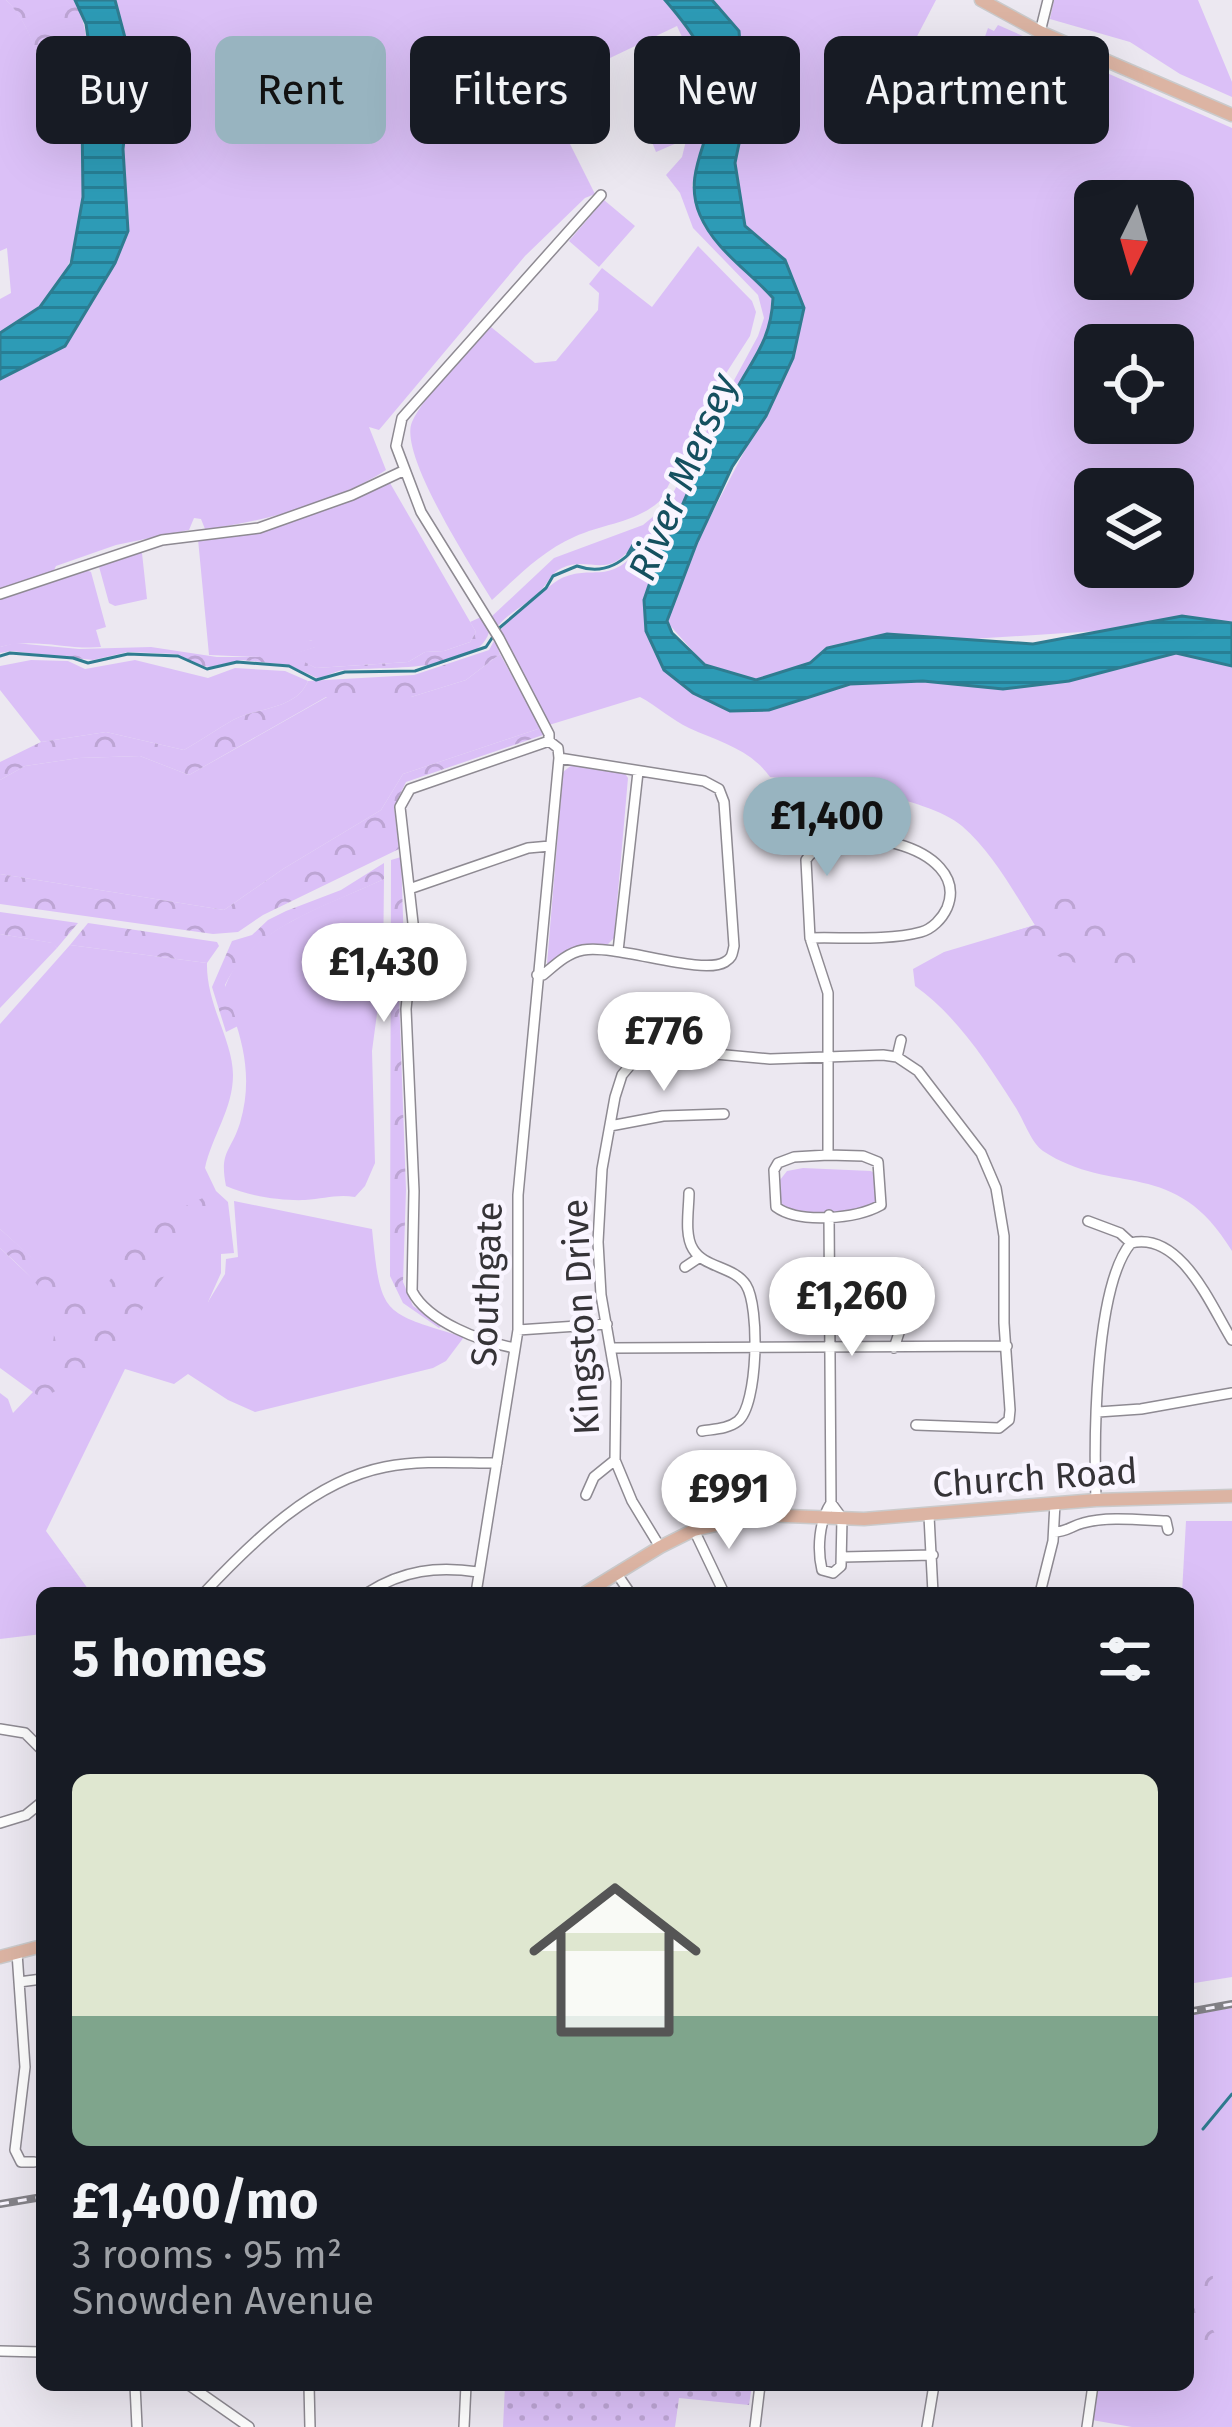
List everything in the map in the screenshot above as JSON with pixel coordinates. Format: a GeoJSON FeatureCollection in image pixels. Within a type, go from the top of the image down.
{"type":"FeatureCollection","features":[{"type":"Feature","properties":{"kind":"main road"},"geometry":{"type":"LineString","coordinates":[[981,0],[1040,32],[1232,115]]}},
{"type":"Feature","properties":{"kind":"main road","name":"Church Road"},"geometry":{"type":"LineString","coordinates":[[595,1587],[660,1546],[694,1531],[759,1515],[929,1516],[1096,1500],[1232,1496]]}},
{"type":"Feature","properties":{"kind":"main road"},"geometry":{"type":"LineString","coordinates":[[0,1957],[36,1947]]}},
{"type":"Feature","properties":{"kind":"street"},"geometry":{"type":"LineString","coordinates":[[1040,32],[1048,0]]}},
{"type":"Feature","properties":{"kind":"street"},"geometry":{"type":"LineString","coordinates":[[549,742],[500,638],[421,512],[396,446],[402,418],[601,195]]}},
{"type":"Feature","properties":{"kind":"street"},"geometry":{"type":"LineString","coordinates":[[0,594],[162,540],[259,528],[352,495],[405,470]]}},
{"type":"Feature","properties":{"kind":"street"},"geometry":{"type":"LineString","coordinates":[[537,975],[578,951],[618,951],[715,965],[729,959],[734,946],[723,795],[714,784],[559,758],[558,748],[549,742]]}},
{"type":"Feature","properties":{"kind":"street"},"geometry":{"type":"LineString","coordinates":[[515,1348],[481,1338],[431,1313],[418,1304],[412,1291],[406,1010],[413,949],[412,888],[400,807],[410,789],[549,742]]}},
{"type":"Feature","properties":{"kind":"street","name":"Southgate"},"geometry":{"type":"LineString","coordinates":[[477,1587],[518,1330],[518,1195],[559,758]]}},
{"type":"Feature","properties":{"kind":"street"},"geometry":{"type":"LineString","coordinates":[[618,951],[638,772]]}},
{"type":"Feature","properties":{"kind":"street"},"geometry":{"type":"LineString","coordinates":[[808,826],[820,844]]}},
{"type":"Feature","properties":{"kind":"street"},"geometry":{"type":"LineString","coordinates":[[809,938],[922,932],[941,919],[950,897],[946,872],[914,850],[852,838],[820,844],[806,860],[809,938],[829,994],[828,1155]]}},
{"type":"Feature","properties":{"kind":"street"},"geometry":{"type":"LineString","coordinates":[[412,888],[528,848],[550,846]]}},
{"type":"Feature","properties":{"kind":"street"},"geometry":{"type":"LineString","coordinates":[[897,1057],[901,1040]]}},
{"type":"Feature","properties":{"kind":"street","name":"Kingston Drive"},"geometry":{"type":"LineString","coordinates":[[660,1546],[632,1502],[615,1460],[616,1382],[598,1242],[602,1169],[622,1075],[637,1057],[672,1050],[770,1059],[827,1056]]}},
{"type":"Feature","properties":{"kind":"street"},"geometry":{"type":"LineString","coordinates":[[827,1056],[897,1057],[918,1071],[989,1168],[1004,1235],[1010,1374],[1007,1422],[990,1428],[916,1425]]}},
{"type":"Feature","properties":{"kind":"street"},"geometry":{"type":"LineString","coordinates":[[610,1126],[663,1116],[724,1114]]}},
{"type":"Feature","properties":{"kind":"street"},"geometry":{"type":"LineString","coordinates":[[828,1155],[863,1156],[878,1162],[883,1199],[876,1209],[860,1214],[790,1215],[776,1207],[778,1163],[828,1155]]}},
{"type":"Feature","properties":{"kind":"street"},"geometry":{"type":"LineString","coordinates":[[688,1193],[690,1244],[700,1257],[737,1274],[752,1301],[748,1407],[740,1420],[726,1428],[702,1431]]}},
{"type":"Feature","properties":{"kind":"street"},"geometry":{"type":"LineString","coordinates":[[829,1215],[831,1503],[822,1516],[822,1570],[838,1570],[842,1557],[842,1518],[831,1503]]}},
{"type":"Feature","properties":{"kind":"street"},"geometry":{"type":"LineString","coordinates":[[1088,1221],[1120,1233],[1131,1244]]}},
{"type":"Feature","properties":{"kind":"street"},"geometry":{"type":"LineString","coordinates":[[1131,1244],[1147,1242],[1177,1257],[1232,1340]]}},
{"type":"Feature","properties":{"kind":"street"},"geometry":{"type":"LineString","coordinates":[[1096,1500],[1102,1327],[1131,1244]]}},
{"type":"Feature","properties":{"kind":"street"},"geometry":{"type":"LineString","coordinates":[[685,1267],[700,1257]]}},
{"type":"Feature","properties":{"kind":"street"},"geometry":{"type":"LineString","coordinates":[[894,1348],[920,1272]]}},
{"type":"Feature","properties":{"kind":"street"},"geometry":{"type":"LineString","coordinates":[[518,1330],[607,1324]]}},
{"type":"Feature","properties":{"kind":"street"},"geometry":{"type":"LineString","coordinates":[[611,1348],[1006,1346]]}},
{"type":"Feature","properties":{"kind":"street"},"geometry":{"type":"LineString","coordinates":[[1098,1412],[1232,1393]]}},
{"type":"Feature","properties":{"kind":"street"},"geometry":{"type":"LineString","coordinates":[[586,1495],[594,1477],[615,1460]]}},
{"type":"Feature","properties":{"kind":"street"},"geometry":{"type":"LineString","coordinates":[[210,1587],[264,1534],[343,1481],[386,1467],[497,1463]]}},
{"type":"Feature","properties":{"kind":"street"},"geometry":{"type":"LineString","coordinates":[[1041,1587],[1054,1532],[1055,1503]]}},
{"type":"Feature","properties":{"kind":"street"},"geometry":{"type":"LineString","coordinates":[[929,1516],[933,1587]]}},
{"type":"Feature","properties":{"kind":"street","name":"Church Road"},"geometry":{"type":"LineString","coordinates":[[1054,1532],[1082,1523],[1145,1520],[1166,1521],[1168,1531]]}},
{"type":"Feature","properties":{"kind":"street"},"geometry":{"type":"LineString","coordinates":[[694,1531],[721,1587]]}},
{"type":"Feature","properties":{"kind":"street","name":"Church Road"},"geometry":{"type":"LineString","coordinates":[[842,1557],[932,1556]]}},
{"type":"Feature","properties":{"kind":"street"},"geometry":{"type":"LineString","coordinates":[[376,1587],[410,1572],[478,1572]]}},
{"type":"Feature","properties":{"kind":"street"},"geometry":{"type":"LineString","coordinates":[[617,1574],[626,1587]]}},
{"type":"Feature","properties":{"kind":"street"},"geometry":{"type":"LineString","coordinates":[[0,1729],[25,1733],[36,1744]]}},
{"type":"Feature","properties":{"kind":"street"},"geometry":{"type":"LineString","coordinates":[[0,1822],[26,1815],[36,1807]]}},
{"type":"Feature","properties":{"kind":"street"},"geometry":{"type":"LineString","coordinates":[[17,1952],[25,2067],[15,2150],[21,2162],[34,2162]]}},
{"type":"Feature","properties":{"kind":"street"},"geometry":{"type":"LineString","coordinates":[[19,1982],[36,1980]]}},
{"type":"Feature","properties":{"kind":"street"},"geometry":{"type":"LineString","coordinates":[[0,2351],[36,2351]]}},
{"type":"Feature","properties":{"kind":"street"},"geometry":{"type":"LineString","coordinates":[[135,2391],[137,2427]]}},
{"type":"Feature","properties":{"kind":"street"},"geometry":{"type":"LineString","coordinates":[[197,2391],[249,2427]]}},
{"type":"Feature","properties":{"kind":"street"},"geometry":{"type":"LineString","coordinates":[[309,2391],[310,2427]]}},
{"type":"Feature","properties":{"kind":"street"},"geometry":{"type":"LineString","coordinates":[[464,2427],[466,2391]]}},
{"type":"Feature","properties":{"kind":"street"},"geometry":{"type":"LineString","coordinates":[[754,2427],[759,2391]]}},
{"type":"Feature","properties":{"kind":"street"},"geometry":{"type":"LineString","coordinates":[[927,2427],[933,2391]]}},
{"type":"Feature","properties":{"kind":"street"},"geometry":{"type":"LineString","coordinates":[[1091,2426],[1094,2391]]}},
{"type":"Feature","properties":{"kind":"street"},"geometry":{"type":"LineString","coordinates":[[225,2427],[230,2414]]}},
{"type":"Feature","properties":{"kind":"green space"},"geometry":{"type":"Polygon","coordinates":[[[0,0],[6,0],[25,26],[36,54],[36,144],[83,144],[83,165],[80,216],[68,265],[40,307],[0,333],[0,299],[11,293],[7,248],[0,251],[0,0]]]}},
{"type":"Feature","properties":{"kind":"green space"},"geometry":{"type":"Polygon","coordinates":[[[6,0],[75,0],[86,36],[36,36],[36,55],[17,12],[6,0]]]}},
{"type":"Feature","properties":{"kind":"green space"},"geometry":{"type":"Polygon","coordinates":[[[115,0],[665,0],[692,36],[682,36],[677,26],[656,36],[634,36],[634,47],[610,58],[610,36],[410,36],[410,144],[570,144],[595,194],[585,198],[525,256],[379,430],[369,427],[386,470],[299,509],[205,529],[201,519],[194,518],[189,530],[116,545],[0,589],[0,379],[65,346],[128,231],[124,144],[191,144],[191,36],[125,36],[115,0]]]}},
{"type":"Feature","properties":{"kind":"green space"},"geometry":{"type":"Polygon","coordinates":[[[712,0],[936,0],[917,36],[824,36],[824,144],[1109,144],[1109,74],[1232,128],[1232,623],[1182,616],[1097,631],[955,640],[887,634],[827,648],[810,663],[756,680],[705,665],[667,622],[697,542],[793,358],[785,260],[745,226],[735,163],[739,144],[800,144],[800,36],[739,36],[712,0]]]}},
{"type":"Feature","properties":{"kind":"green space"},"geometry":{"type":"Polygon","coordinates":[[[1054,0],[1198,0],[1232,82],[1232,97],[1180,74],[1130,42],[1050,19],[1054,0]]]}},
{"type":"Feature","properties":{"kind":"green space"},"geometry":{"type":"Polygon","coordinates":[[[998,25],[1023,36],[985,36],[988,28],[994,31],[998,25]]]}},
{"type":"Feature","properties":{"kind":"green space"},"geometry":{"type":"Polygon","coordinates":[[[685,144],[702,144],[692,186],[773,298],[765,338],[717,428],[670,534],[657,542],[633,545],[606,565],[562,568],[497,627],[490,618],[554,558],[643,525],[666,506],[758,336],[764,318],[758,295],[693,228],[680,193],[666,175],[682,157],[685,144]]]}},
{"type":"Feature","properties":{"kind":"green space"},"geometry":{"type":"Polygon","coordinates":[[[604,200],[635,226],[599,267],[569,241],[604,200]]]}},
{"type":"Feature","properties":{"kind":"green space"},"geometry":{"type":"Polygon","coordinates":[[[698,246],[752,301],[756,312],[750,336],[723,378],[661,500],[631,518],[562,543],[492,600],[416,459],[411,438],[418,411],[491,327],[535,363],[556,361],[598,310],[599,293],[589,284],[602,268],[652,307],[698,246]]]}},
{"type":"Feature","properties":{"kind":"green space"},"geometry":{"type":"Polygon","coordinates":[[[390,483],[476,632],[470,642],[425,652],[408,662],[316,668],[289,655],[315,647],[312,640],[259,657],[209,655],[198,539],[260,531],[390,483]]]}},
{"type":"Feature","properties":{"kind":"green space"},"geometry":{"type":"Polygon","coordinates":[[[640,548],[650,548],[657,561],[644,600],[646,631],[664,669],[693,693],[769,710],[850,684],[923,681],[1003,689],[1069,681],[1176,653],[1232,666],[1232,1251],[1210,1221],[1166,1190],[1094,1173],[1043,1151],[970,1040],[915,986],[913,969],[944,952],[1035,925],[993,860],[962,826],[946,815],[898,799],[770,777],[744,753],[683,725],[640,697],[549,725],[500,630],[560,579],[609,571],[640,548]]]}},
{"type":"Feature","properties":{"kind":"green space"},"geometry":{"type":"Polygon","coordinates":[[[142,553],[147,599],[115,606],[109,603],[98,563],[142,553]]]}},
{"type":"Feature","properties":{"kind":"green space"},"geometry":{"type":"Polygon","coordinates":[[[91,572],[106,627],[96,630],[101,647],[25,643],[0,647],[0,598],[91,572]]]}},
{"type":"Feature","properties":{"kind":"green space"},"geometry":{"type":"Polygon","coordinates":[[[481,617],[490,628],[483,643],[469,654],[427,665],[344,670],[317,678],[289,665],[241,660],[210,667],[177,654],[128,652],[93,660],[0,653],[0,647],[15,643],[79,649],[151,647],[217,657],[259,657],[271,647],[313,640],[316,647],[291,655],[316,668],[408,662],[425,652],[470,642],[476,632],[470,622],[481,617]]]}},
{"type":"Feature","properties":{"kind":"green space"},"geometry":{"type":"Polygon","coordinates":[[[495,639],[500,654],[466,680],[411,697],[326,697],[189,775],[140,756],[25,766],[0,780],[0,762],[41,742],[106,732],[184,750],[233,720],[295,698],[308,681],[414,675],[489,650],[495,639]]]}},
{"type":"Feature","properties":{"kind":"green space"},"geometry":{"type":"Polygon","coordinates":[[[500,654],[541,728],[403,774],[381,810],[224,910],[0,874],[0,780],[25,766],[140,756],[189,775],[327,697],[411,697],[466,680],[500,654]]]}},
{"type":"Feature","properties":{"kind":"green space"},"geometry":{"type":"Polygon","coordinates":[[[31,660],[68,661],[85,669],[135,660],[208,678],[235,668],[285,671],[308,681],[295,698],[233,720],[184,750],[106,732],[41,742],[0,690],[0,666],[31,660]]]}},
{"type":"Feature","properties":{"kind":"green space"},"geometry":{"type":"Polygon","coordinates":[[[541,728],[543,735],[406,782],[394,807],[399,849],[263,915],[238,932],[213,934],[0,904],[0,874],[224,910],[381,810],[403,774],[541,728]]]}},
{"type":"Feature","properties":{"kind":"green space"},"geometry":{"type":"Polygon","coordinates":[[[573,764],[624,772],[628,778],[614,938],[607,945],[578,947],[547,964],[563,772],[573,764]]]}},
{"type":"Feature","properties":{"kind":"green space"},"geometry":{"type":"Polygon","coordinates":[[[401,857],[403,1282],[413,1306],[443,1325],[439,1328],[403,1303],[390,1276],[391,860],[401,857]]]}},
{"type":"Feature","properties":{"kind":"green space"},"geometry":{"type":"Polygon","coordinates":[[[384,863],[384,879],[294,920],[254,947],[225,985],[238,1026],[226,1032],[212,987],[232,941],[252,935],[286,911],[341,890],[384,863]]]}},
{"type":"Feature","properties":{"kind":"green space"},"geometry":{"type":"Polygon","coordinates":[[[384,879],[383,969],[372,1051],[375,1163],[365,1186],[355,1197],[296,1200],[226,1186],[225,1158],[240,1123],[246,1088],[241,1040],[224,991],[233,970],[248,952],[290,922],[384,879]]]}},
{"type":"Feature","properties":{"kind":"green space"},"geometry":{"type":"Polygon","coordinates":[[[1020,900],[1091,903],[1147,948],[1136,962],[1120,969],[1061,958],[1009,933],[1035,925],[1020,900]]]}},
{"type":"Feature","properties":{"kind":"green space"},"geometry":{"type":"Polygon","coordinates":[[[0,912],[78,923],[57,948],[52,943],[0,934],[0,912]]]}},
{"type":"Feature","properties":{"kind":"green space"},"geometry":{"type":"Polygon","coordinates":[[[88,923],[219,946],[207,963],[70,945],[88,923]]]}},
{"type":"Feature","properties":{"kind":"green space"},"geometry":{"type":"Polygon","coordinates":[[[0,934],[53,943],[57,948],[0,1008],[0,934]]]}},
{"type":"Feature","properties":{"kind":"green space"},"geometry":{"type":"Polygon","coordinates":[[[70,945],[207,963],[233,1075],[230,1099],[205,1168],[216,1191],[228,1202],[234,1253],[221,1254],[221,1273],[208,1302],[225,1274],[226,1259],[238,1257],[234,1201],[372,1229],[378,1279],[390,1306],[416,1322],[464,1337],[446,1361],[433,1368],[255,1412],[188,1374],[174,1384],[125,1369],[46,1531],[87,1587],[36,1587],[36,1635],[0,1639],[0,1393],[13,1413],[33,1392],[0,1368],[0,1248],[36,1282],[53,1306],[90,1311],[0,1229],[0,1024],[70,945]]]}},
{"type":"Feature","properties":{"kind":"green space"},"geometry":{"type":"Polygon","coordinates":[[[787,1171],[871,1171],[876,1175],[877,1207],[866,1212],[791,1212],[781,1203],[780,1180],[787,1171]]]}},
{"type":"Feature","properties":{"kind":"green space"},"geometry":{"type":"Polygon","coordinates":[[[209,1195],[215,1216],[212,1231],[190,1247],[154,1291],[137,1320],[137,1351],[50,1394],[40,1397],[33,1392],[49,1360],[53,1316],[42,1291],[0,1248],[0,1229],[91,1310],[134,1242],[135,1230],[209,1195]]]}},
{"type":"Feature","properties":{"kind":"green space"},"geometry":{"type":"Polygon","coordinates":[[[1186,1521],[1232,1521],[1232,1977],[1194,1983],[1194,1587],[1182,1587],[1186,1521]]]}},
{"type":"Feature","properties":{"kind":"green space"},"geometry":{"type":"Polygon","coordinates":[[[1232,2008],[1232,2427],[1132,2427],[1092,2420],[1097,2391],[1194,2391],[1194,2014],[1232,2008]]]}},
{"type":"Feature","properties":{"kind":"green space"},"geometry":{"type":"Polygon","coordinates":[[[1194,2274],[1213,2276],[1209,2323],[1218,2339],[1232,2344],[1232,2374],[1208,2359],[1194,2341],[1194,2274]]]}},
{"type":"Feature","properties":{"kind":"green space"},"geometry":{"type":"Polygon","coordinates":[[[505,2391],[751,2391],[749,2405],[679,2398],[675,2427],[503,2427],[505,2391]]]}},
{"type":"Feature","properties":{"kind":"water"},"geometry":{"type":"Polygon","coordinates":[[[75,0],[115,0],[125,36],[88,36],[75,0]]]}},
{"type":"Feature","properties":{"kind":"water"},"geometry":{"type":"Polygon","coordinates":[[[665,0],[712,0],[739,36],[693,36],[665,0]]]}},
{"type":"Feature","properties":{"kind":"water"},"geometry":{"type":"Polygon","coordinates":[[[82,144],[124,144],[128,231],[115,263],[65,346],[0,379],[0,333],[40,307],[71,264],[83,197],[82,144]]]}},
{"type":"Feature","properties":{"kind":"water"},"geometry":{"type":"Polygon","coordinates":[[[703,144],[739,144],[735,163],[745,226],[785,260],[804,308],[793,358],[766,416],[732,467],[667,621],[672,633],[705,665],[756,680],[810,663],[827,648],[887,634],[1033,644],[1182,616],[1232,623],[1232,666],[1176,653],[1069,681],[1003,689],[923,681],[850,684],[769,710],[730,711],[693,693],[664,670],[646,631],[644,600],[657,562],[654,552],[640,548],[629,552],[633,545],[657,542],[670,534],[717,428],[765,338],[772,313],[773,298],[723,249],[700,215],[694,187],[703,144]]]}},
{"type":"Feature","properties":{"kind":"waterway","name":"River Mersey"},"geometry":{"type":"LineString","coordinates":[[497,630],[546,588],[553,576],[577,566],[605,568],[630,553]]}},
{"type":"Feature","properties":{"kind":"waterway"},"geometry":{"type":"LineString","coordinates":[[0,656],[73,658],[88,663],[128,654],[178,656],[207,669],[237,662],[289,666],[316,680],[345,672],[415,671],[486,647],[492,638]]}},
{"type":"Feature","properties":{"kind":"waterway"},"geometry":{"type":"LineString","coordinates":[[1203,2129],[1232,2094]]}},
{"type":"Feature","properties":{"kind":"railway"},"geometry":{"type":"LineString","coordinates":[[1194,2011],[1232,2004]]}},
{"type":"Feature","properties":{"kind":"railway"},"geometry":{"type":"LineString","coordinates":[[0,2204],[36,2198]]}}]}
